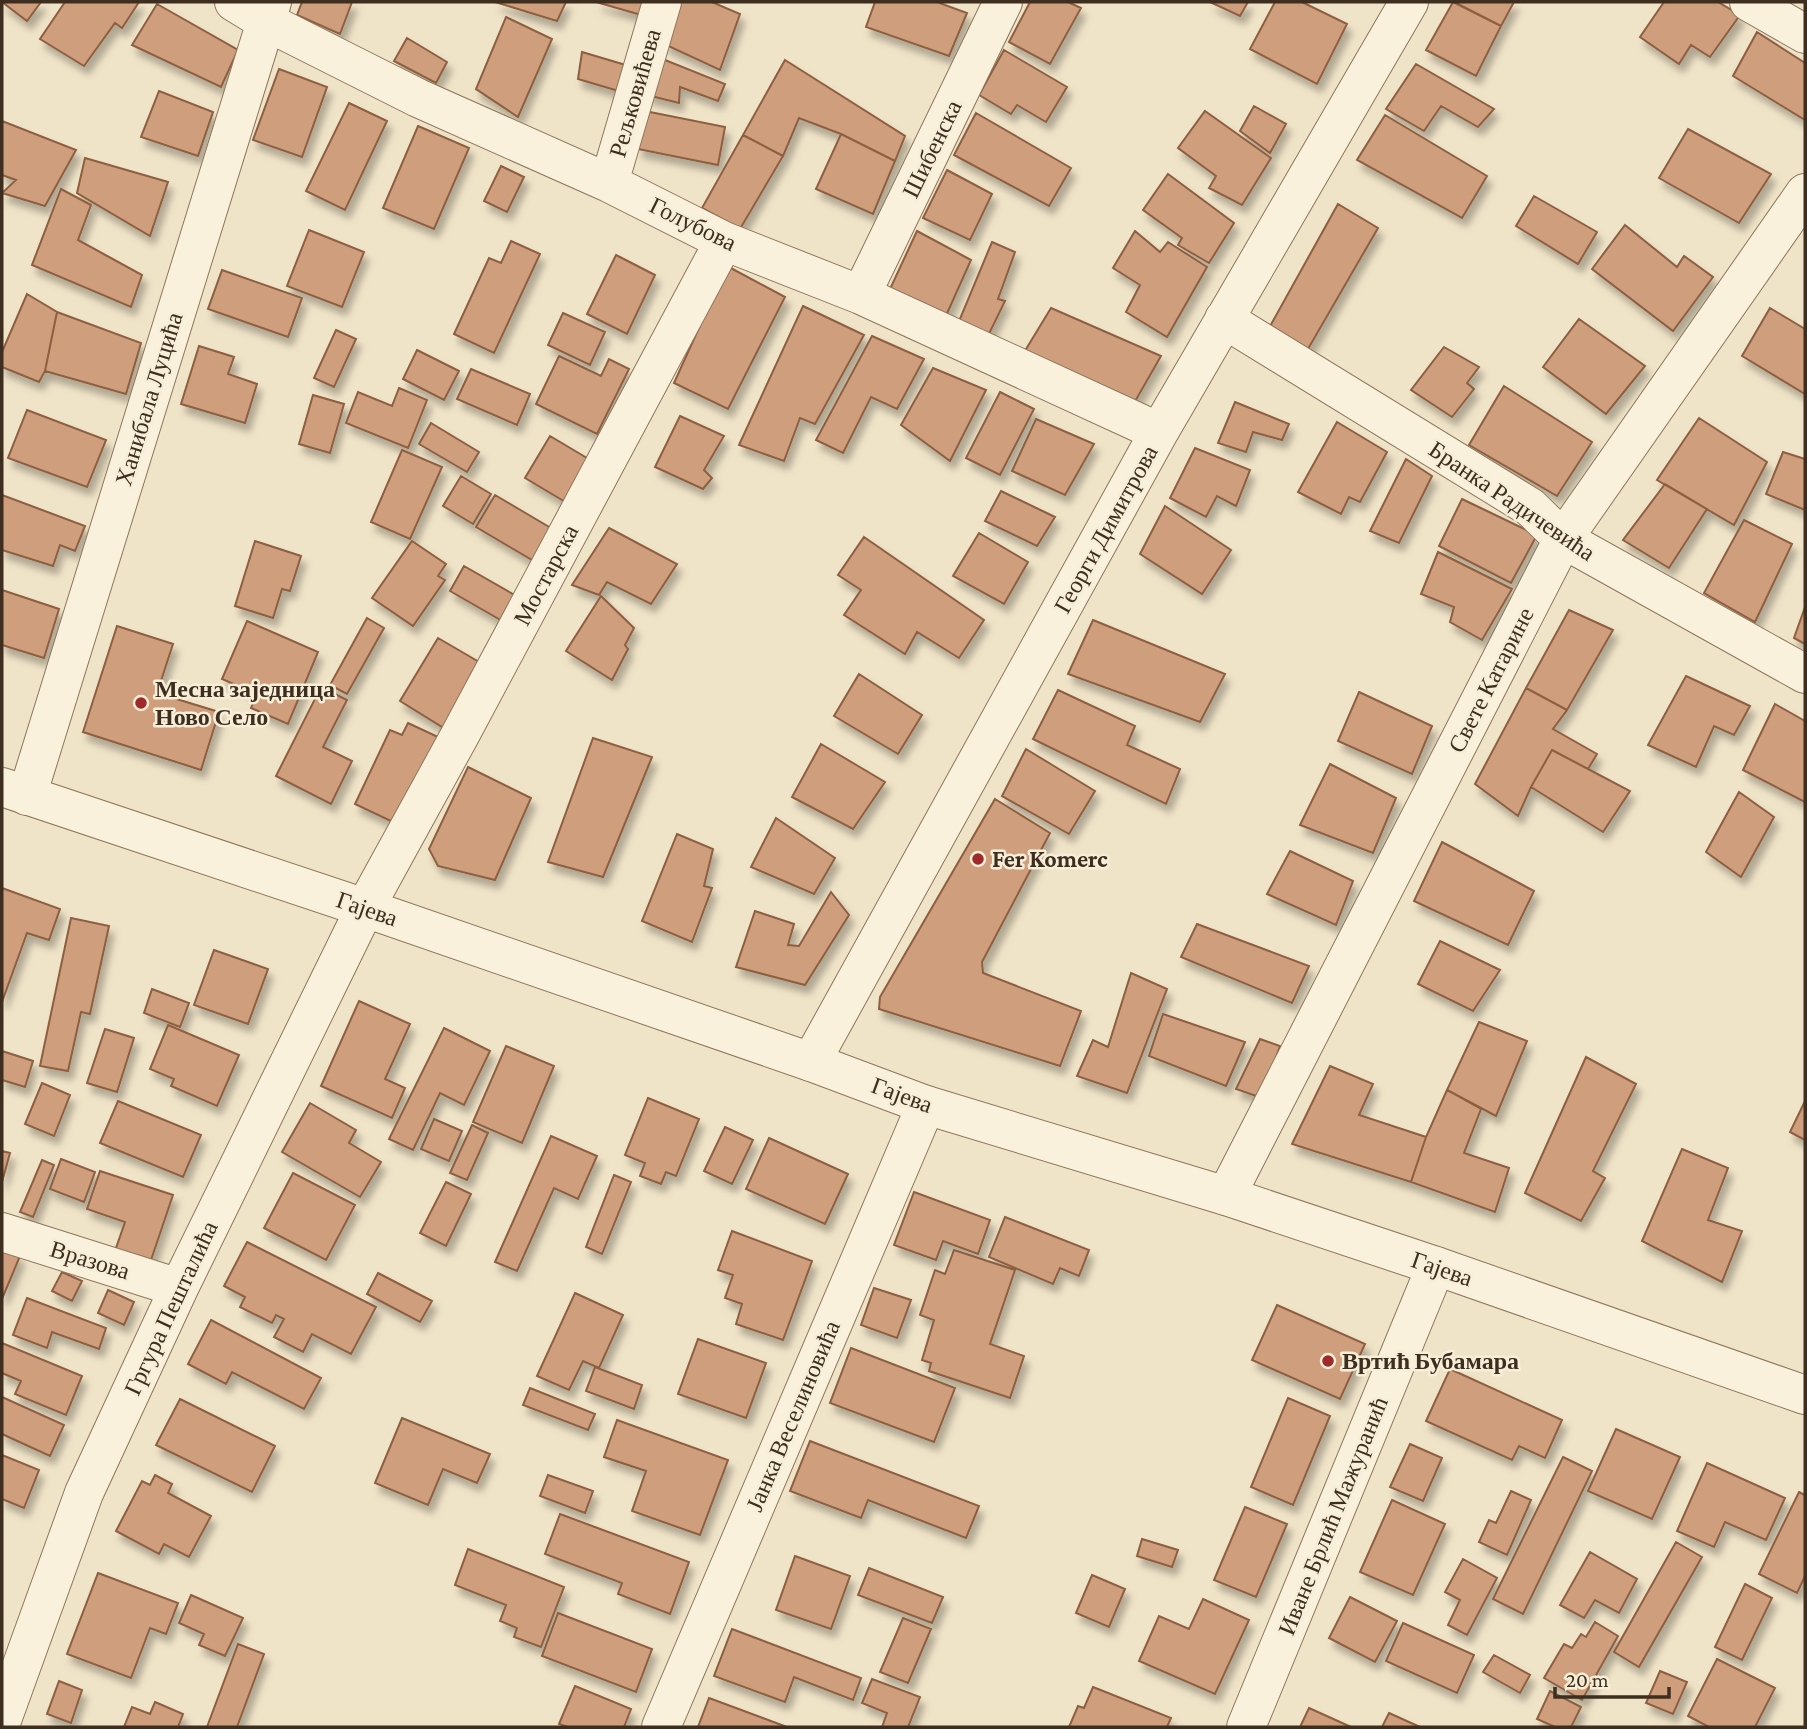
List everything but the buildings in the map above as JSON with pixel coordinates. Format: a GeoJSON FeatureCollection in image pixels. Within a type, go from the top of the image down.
{"type":"FeatureCollection","features":[{"type":"Feature","properties":{"kind":"street","name":"Рељковићева"},"geometry":{"type":"LineString","coordinates":[[609,183],[662,2]]}},
{"type":"Feature","properties":{"kind":"street","name":"Шибенска"},"geometry":{"type":"LineString","coordinates":[[861,295],[1003,2]]}},
{"type":"Feature","properties":{"kind":"street","name":"Георги Димитрова"},"geometry":{"type":"LineString","coordinates":[[811,1062],[1159,432],[1409,2]]}},
{"type":"Feature","properties":{"kind":"street"},"geometry":{"type":"LineString","coordinates":[[1749,2],[1805,34]]}},
{"type":"Feature","properties":{"kind":"street","name":"Голубова"},"geometry":{"type":"LineString","coordinates":[[257,8],[418,98],[609,183],[724,241],[861,295],[1159,432]]}},
{"type":"Feature","properties":{"kind":"street","name":"Ханибала Луцића"},"geometry":{"type":"LineString","coordinates":[[14,791],[257,8]]}},
{"type":"Feature","properties":{"kind":"street","name":"Свете Катарине"},"geometry":{"type":"LineString","coordinates":[[1226,1196],[1563,539],[1805,193]]}},
{"type":"Feature","properties":{"kind":"street","name":"Мостарска"},"geometry":{"type":"LineString","coordinates":[[365,908],[474,710],[724,241]]}},
{"type":"Feature","properties":{"kind":"street","name":"Бранка Радичевића"},"geometry":{"type":"LineString","coordinates":[[1224,319],[1530,507],[1563,539],[1805,674]]}},
{"type":"Feature","properties":{"kind":"street","name":"Гајева"},"geometry":{"type":"LineString","coordinates":[[14,791],[365,908],[811,1062],[926,1105],[1226,1196],[1805,1395]]}},
{"type":"Feature","properties":{"kind":"street","name":"Гргура Пешталића"},"geometry":{"type":"LineString","coordinates":[[2,1720],[84,1493],[179,1288],[365,908]]}},
{"type":"Feature","properties":{"kind":"street","name":"Јанка Веселиновића"},"geometry":{"type":"LineString","coordinates":[[661,1727],[926,1105]]}},
{"type":"Feature","properties":{"kind":"street","name":"Вразова"},"geometry":{"type":"LineString","coordinates":[[2,1232],[179,1288]]}},
{"type":"Feature","properties":{"kind":"street","name":"Иване Брлић Мажуранић"},"geometry":{"type":"LineString","coordinates":[[1246,1727],[1436,1266]]}},
{"type":"Feature","properties":{"kind":"place","name":"Месна заједница Ново Село"},"geometry":{"type":"Point","coordinates":[141,703]}},
{"type":"Feature","properties":{"kind":"place","name":"Fer Komerc"},"geometry":{"type":"Point","coordinates":[978,859]}},
{"type":"Feature","properties":{"kind":"place","name":"Вртић Бубамара"},"geometry":{"type":"Point","coordinates":[1328,1361]}}]}
